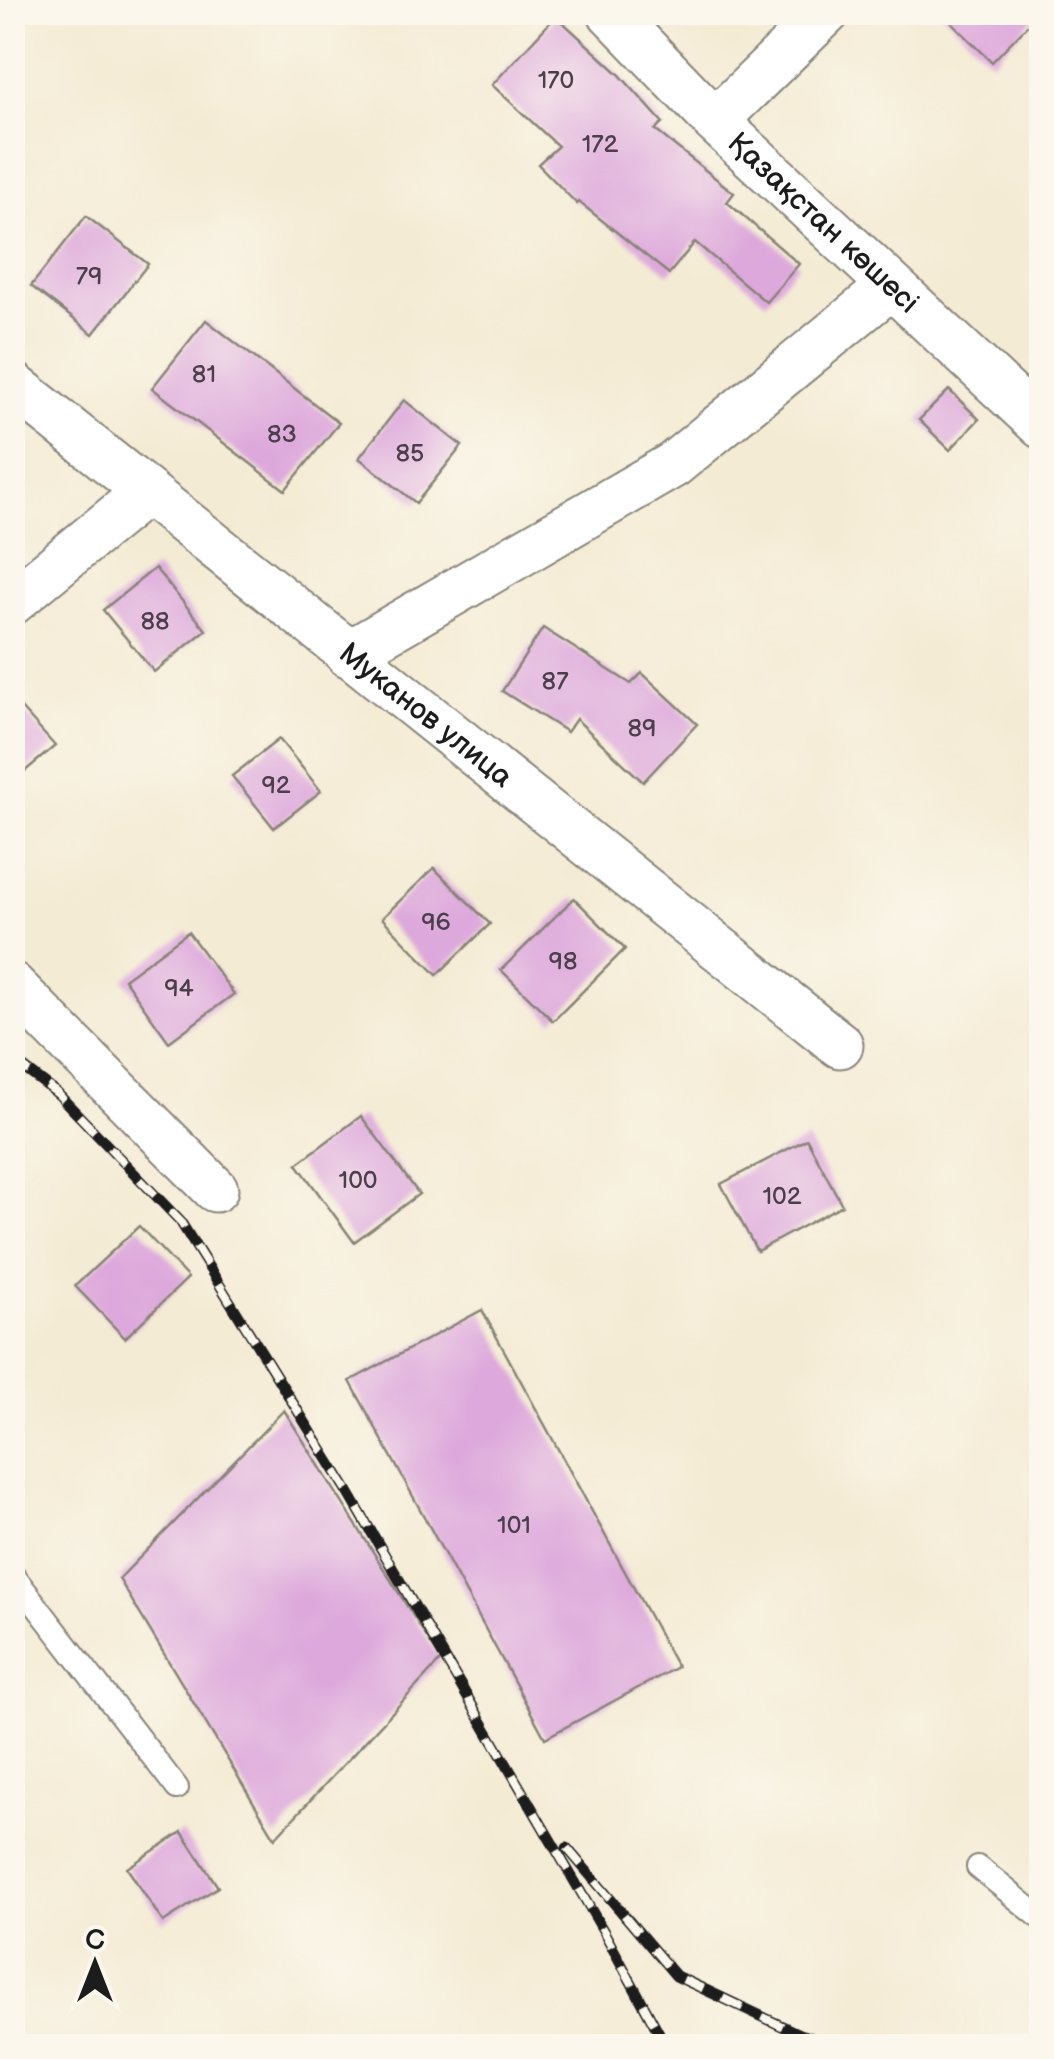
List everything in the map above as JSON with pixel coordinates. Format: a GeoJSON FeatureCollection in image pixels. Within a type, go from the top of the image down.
{"type":"FeatureCollection","features":[{"type":"Feature","properties":{"kind":"street","name":"Қазақстан көшесі"},"geometry":{"type":"LineString","coordinates":[[610,12],[715,122],[1042,426]]}},
{"type":"Feature","properties":{"kind":"street"},"geometry":{"type":"LineString","coordinates":[[715,122],[827,12]]}},
{"type":"Feature","properties":{"kind":"street"},"geometry":{"type":"LineString","coordinates":[[348,654],[673,465],[891,286]]}},
{"type":"Feature","properties":{"kind":"street","name":"Муканов улица"},"geometry":{"type":"LineString","coordinates":[[12,384],[840,1045]]}},
{"type":"Feature","properties":{"kind":"street"},"geometry":{"type":"LineString","coordinates":[[12,602],[146,492]]}},
{"type":"Feature","properties":{"kind":"street"},"geometry":{"type":"LineString","coordinates":[[12,985],[215,1189]]}},
{"type":"Feature","properties":{"kind":"lane"},"geometry":{"type":"LineString","coordinates":[[12,1574],[178,1788]]}},
{"type":"Feature","properties":{"kind":"lane"},"geometry":{"type":"LineString","coordinates":[[978,1867],[1042,1919]]}},
{"type":"Feature","properties":{"kind":"building"},"geometry":{"type":"Polygon","coordinates":[[[941,12],[1040,12],[992,62],[941,12]]]}},
{"type":"Feature","properties":{"kind":"building"},"geometry":{"type":"Polygon","coordinates":[[[556,16],[619,74],[663,123],[655,130],[734,193],[727,202],[799,264],[766,302],[695,242],[669,274],[577,204],[538,164],[558,146],[492,85],[556,16]]]}},
{"type":"Feature","properties":{"kind":"building"},"geometry":{"type":"Polygon","coordinates":[[[86,216],[148,264],[93,334],[31,286],[86,216]]]}},
{"type":"Feature","properties":{"kind":"building"},"geometry":{"type":"Polygon","coordinates":[[[206,320],[339,423],[285,490],[152,388],[206,320]]]}},
{"type":"Feature","properties":{"kind":"building"},"geometry":{"type":"Polygon","coordinates":[[[949,390],[979,419],[950,450],[919,420],[949,390]]]}},
{"type":"Feature","properties":{"kind":"building"},"geometry":{"type":"Polygon","coordinates":[[[404,400],[462,446],[416,503],[359,458],[404,400]]]}},
{"type":"Feature","properties":{"kind":"building"},"geometry":{"type":"Polygon","coordinates":[[[155,568],[206,630],[154,672],[103,610],[155,568]]]}},
{"type":"Feature","properties":{"kind":"building"},"geometry":{"type":"Polygon","coordinates":[[[543,628],[631,684],[642,673],[697,724],[643,782],[576,719],[567,732],[502,691],[543,628]]]}},
{"type":"Feature","properties":{"kind":"building"},"geometry":{"type":"Polygon","coordinates":[[[12,698],[55,746],[12,782],[12,698]]]}},
{"type":"Feature","properties":{"kind":"building"},"geometry":{"type":"Polygon","coordinates":[[[279,739],[321,791],[274,828],[232,776],[279,739]]]}},
{"type":"Feature","properties":{"kind":"building"},"geometry":{"type":"Polygon","coordinates":[[[434,868],[490,924],[437,975],[382,918],[434,868]]]}},
{"type":"Feature","properties":{"kind":"building"},"geometry":{"type":"Polygon","coordinates":[[[574,898],[625,949],[553,1021],[501,970],[574,898]]]}},
{"type":"Feature","properties":{"kind":"building"},"geometry":{"type":"Polygon","coordinates":[[[188,932],[234,994],[169,1042],[124,979],[188,932]]]}},
{"type":"Feature","properties":{"kind":"building"},"geometry":{"type":"Polygon","coordinates":[[[361,1116],[419,1194],[354,1242],[297,1164],[361,1116]]]}},
{"type":"Feature","properties":{"kind":"building"},"geometry":{"type":"Polygon","coordinates":[[[807,1139],[842,1205],[757,1251],[721,1184],[807,1139]]]}},
{"type":"Feature","properties":{"kind":"building"},"geometry":{"type":"Polygon","coordinates":[[[139,1226],[188,1278],[125,1338],[75,1286],[139,1226]]]}},
{"type":"Feature","properties":{"kind":"building"},"geometry":{"type":"Polygon","coordinates":[[[482,1310],[677,1667],[545,1738],[350,1381],[482,1310]]]}},
{"type":"Feature","properties":{"kind":"building"},"geometry":{"type":"Polygon","coordinates":[[[284,1410],[441,1660],[275,1838],[119,1579],[284,1410]]]}},
{"type":"Feature","properties":{"kind":"building"},"geometry":{"type":"Polygon","coordinates":[[[182,1832],[218,1887],[163,1922],[127,1868],[182,1832]]]}},
{"type":"Feature","properties":{"kind":"railway"},"geometry":{"type":"LineString","coordinates":[[12,1059],[58,1094],[180,1221],[347,1490],[666,2046]]}},
{"type":"Feature","properties":{"kind":"railway"},"geometry":{"type":"LineString","coordinates":[[567,1848],[676,1976],[799,2034],[838,2046]]}}]}
